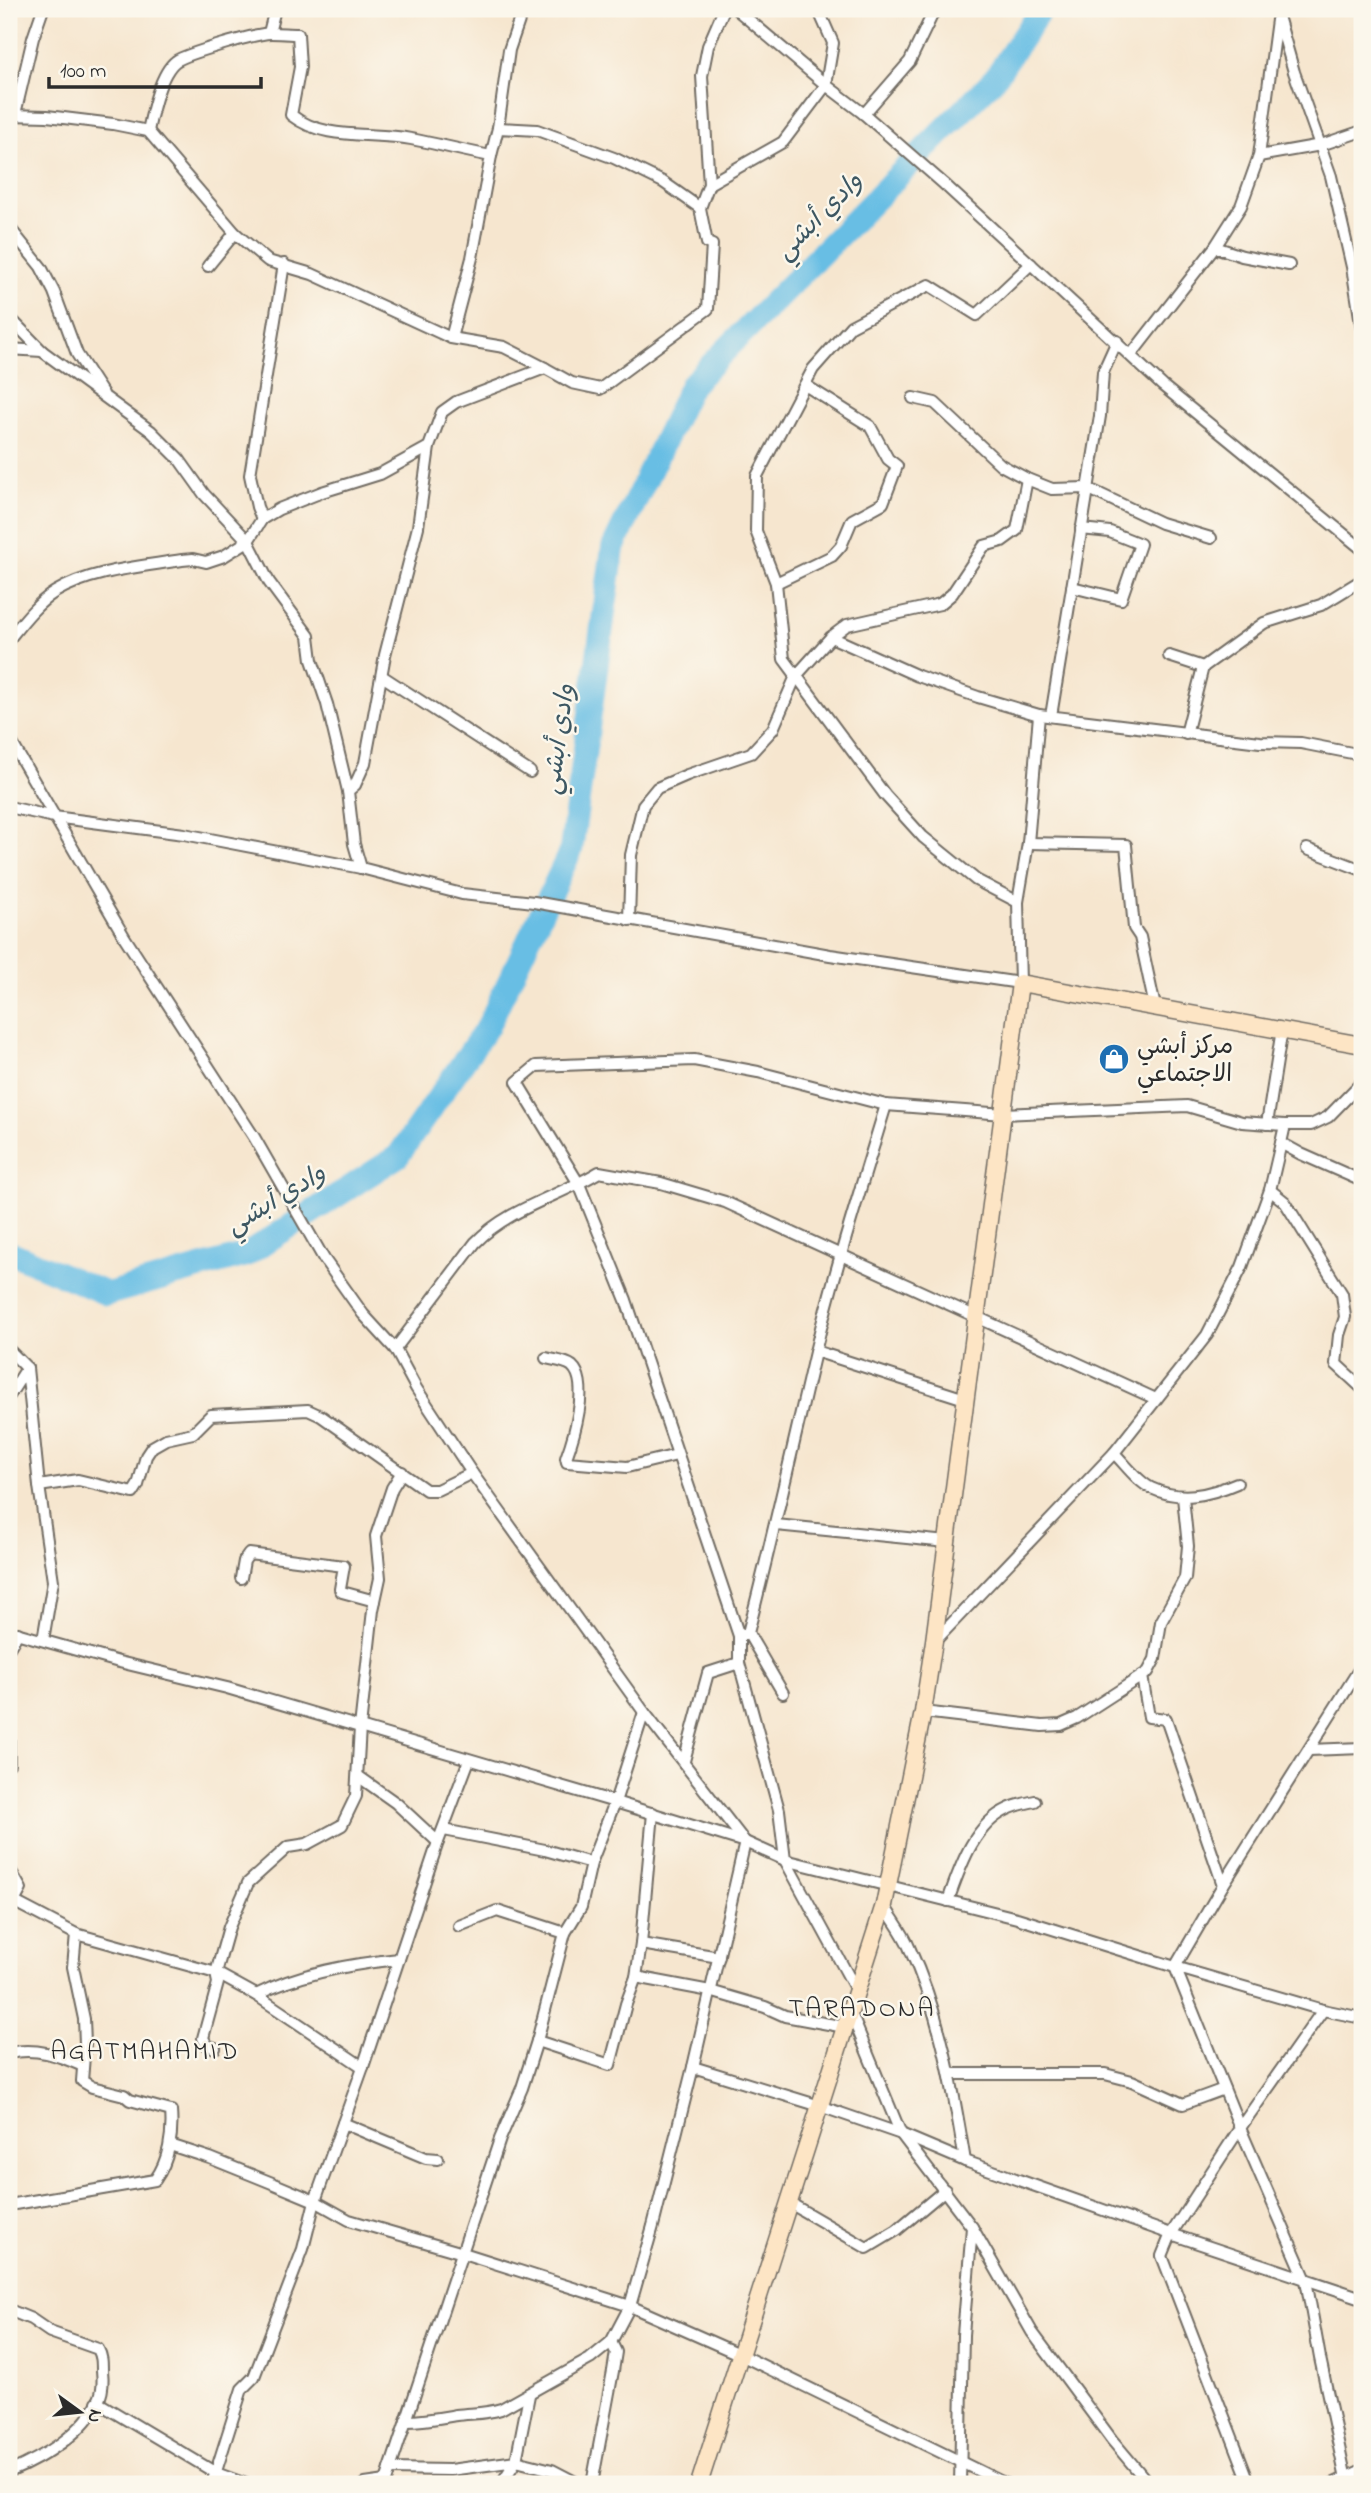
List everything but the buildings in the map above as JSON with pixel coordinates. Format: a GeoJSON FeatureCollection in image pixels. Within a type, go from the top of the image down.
{"type":"FeatureCollection","features":[{"type":"Feature","properties":{"kind":"street"},"geometry":{"type":"LineString","coordinates":[[43,9],[12,115],[113,124],[148,131],[235,233],[268,261],[312,274],[451,338],[504,348],[572,383],[600,388],[708,309],[712,245],[707,243],[700,208],[709,184],[702,76],[708,46],[724,9]]}},
{"type":"Feature","properties":{"kind":"street"},"geometry":{"type":"LineString","coordinates":[[269,33],[275,9]]}},
{"type":"Feature","properties":{"kind":"street"},"geometry":{"type":"LineString","coordinates":[[451,338],[472,258],[498,128],[509,50],[523,9]]}},
{"type":"Feature","properties":{"kind":"street"},"geometry":{"type":"LineString","coordinates":[[736,9],[944,184],[1163,386],[1362,549]]}},
{"type":"Feature","properties":{"kind":"street"},"geometry":{"type":"LineString","coordinates":[[709,184],[783,142],[826,85],[833,43],[818,9]]}},
{"type":"Feature","properties":{"kind":"street"},"geometry":{"type":"LineString","coordinates":[[864,114],[910,61],[935,9]]}},
{"type":"Feature","properties":{"kind":"street"},"geometry":{"type":"LineString","coordinates":[[1277,12],[1294,72],[1321,145],[1344,230],[1359,288],[1362,330]]}},
{"type":"Feature","properties":{"kind":"street"},"geometry":{"type":"LineString","coordinates":[[1131,355],[1215,247],[1241,206],[1259,156],[1277,12]]}},
{"type":"Feature","properties":{"kind":"street"},"geometry":{"type":"LineString","coordinates":[[148,131],[154,102],[176,61],[269,33],[299,34],[300,67],[291,116],[302,124],[352,135],[409,138],[491,156]]}},
{"type":"Feature","properties":{"kind":"street"},"geometry":{"type":"LineString","coordinates":[[498,128],[537,130],[614,158],[663,182],[700,208]]}},
{"type":"Feature","properties":{"kind":"street"},"geometry":{"type":"LineString","coordinates":[[1259,156],[1321,145],[1362,131]]}},
{"type":"Feature","properties":{"kind":"street"},"geometry":{"type":"LineString","coordinates":[[9,227],[40,267],[54,292],[78,355],[108,401]]}},
{"type":"Feature","properties":{"kind":"street"},"geometry":{"type":"LineString","coordinates":[[208,266],[235,233]]}},
{"type":"Feature","properties":{"kind":"street"},"geometry":{"type":"LineString","coordinates":[[1215,247],[1242,256],[1289,265]]}},
{"type":"Feature","properties":{"kind":"street"},"geometry":{"type":"LineString","coordinates":[[262,519],[250,475],[284,264]]}},
{"type":"Feature","properties":{"kind":"street"},"geometry":{"type":"LineString","coordinates":[[1018,902],[976,880],[923,837],[885,795],[784,659],[776,583],[756,531],[757,476],[813,369],[851,326],[929,285],[977,315],[1031,264]]}},
{"type":"Feature","properties":{"kind":"street"},"geometry":{"type":"LineString","coordinates":[[9,317],[42,351],[151,431],[179,459],[204,494],[248,541],[269,582],[309,636],[312,660],[327,704],[348,791],[354,844],[361,868]]}},
{"type":"Feature","properties":{"kind":"street"},"geometry":{"type":"LineString","coordinates":[[1051,716],[1100,416],[1103,372],[1117,341]]}},
{"type":"Feature","properties":{"kind":"street"},"geometry":{"type":"LineString","coordinates":[[9,349],[42,351]]}},
{"type":"Feature","properties":{"kind":"street"},"geometry":{"type":"LineString","coordinates":[[348,791],[355,785],[365,763],[382,676],[418,527],[429,447],[442,412],[456,402],[545,368]]}},
{"type":"Feature","properties":{"kind":"street"},"geometry":{"type":"LineString","coordinates":[[776,583],[832,556],[841,546],[852,520],[883,503],[897,466],[888,459],[870,426],[805,386]]}},
{"type":"Feature","properties":{"kind":"street"},"geometry":{"type":"LineString","coordinates":[[913,398],[934,402],[1001,464],[1027,479],[1052,489],[1087,488],[1161,523],[1210,538]]}},
{"type":"Feature","properties":{"kind":"street"},"geometry":{"type":"LineString","coordinates":[[9,639],[42,601],[56,591],[101,573],[182,560],[206,562],[224,556],[248,541],[262,519],[279,509],[380,474],[429,447]]}},
{"type":"Feature","properties":{"kind":"street"},"geometry":{"type":"LineString","coordinates":[[629,920],[631,855],[643,806],[657,788],[751,753],[773,729],[796,676],[831,637],[847,625],[940,604],[952,594],[985,546],[1002,541],[1017,530],[1027,479]]}},
{"type":"Feature","properties":{"kind":"street"},"geometry":{"type":"LineString","coordinates":[[1072,587],[1121,599],[1140,544],[1110,532],[1081,529]]}},
{"type":"Feature","properties":{"kind":"street"},"geometry":{"type":"LineString","coordinates":[[1186,734],[1203,667],[1264,623],[1321,605],[1362,580]]}},
{"type":"Feature","properties":{"kind":"street"},"geometry":{"type":"LineString","coordinates":[[831,637],[918,676],[1039,715],[1260,742],[1301,743],[1362,755]]}},
{"type":"Feature","properties":{"kind":"street"},"geometry":{"type":"LineString","coordinates":[[1169,656],[1203,667]]}},
{"type":"Feature","properties":{"kind":"street"},"geometry":{"type":"LineString","coordinates":[[382,676],[530,772]]}},
{"type":"Feature","properties":{"kind":"street"},"geometry":{"type":"LineString","coordinates":[[699,2484],[884,1905],[923,1712],[1020,983],[1018,902],[1028,843],[1039,715]]}},
{"type":"Feature","properties":{"kind":"street"},"geometry":{"type":"LineString","coordinates":[[9,738],[125,939],[254,1137],[324,1259],[363,1314],[395,1349],[416,1388],[472,1473],[644,1713],[746,1842]]}},
{"type":"Feature","properties":{"kind":"street"},"geometry":{"type":"LineString","coordinates":[[9,807],[54,817],[184,834],[361,868],[462,894],[534,902],[830,956],[1020,983],[1362,1045]]}},
{"type":"Feature","properties":{"kind":"street"},"geometry":{"type":"LineString","coordinates":[[1028,843],[1126,845],[1134,928],[1140,937],[1155,1007]]}},
{"type":"Feature","properties":{"kind":"street"},"geometry":{"type":"LineString","coordinates":[[1307,849],[1362,870]]}},
{"type":"Feature","properties":{"kind":"street"},"geometry":{"type":"LineString","coordinates":[[1267,1124],[1282,1029]]}},
{"type":"Feature","properties":{"kind":"street"},"geometry":{"type":"LineString","coordinates":[[783,1693],[744,1635],[677,1455],[626,1300],[579,1184],[517,1082],[536,1066],[694,1060],[758,1072],[886,1105],[1004,1114],[1187,1106],[1242,1122],[1311,1125],[1328,1117],[1362,1082]]}},
{"type":"Feature","properties":{"kind":"street"},"geometry":{"type":"LineString","coordinates":[[856,1990],[785,1860],[779,1810],[738,1663],[776,1525],[815,1351],[840,1255],[886,1105]]}},
{"type":"Feature","properties":{"kind":"street"},"geometry":{"type":"LineString","coordinates":[[934,1641],[1114,1453],[1207,1335],[1228,1298],[1270,1190],[1285,1125]]}},
{"type":"Feature","properties":{"kind":"street"},"geometry":{"type":"LineString","coordinates":[[1281,1143],[1362,1181]]}},
{"type":"Feature","properties":{"kind":"street"},"geometry":{"type":"LineString","coordinates":[[395,1349],[475,1243],[490,1228],[599,1172],[661,1183],[725,1202],[1156,1399]]}},
{"type":"Feature","properties":{"kind":"street"},"geometry":{"type":"LineString","coordinates":[[1270,1190],[1285,1202],[1342,1294],[1346,1317],[1339,1335],[1336,1364],[1362,1388]]}},
{"type":"Feature","properties":{"kind":"street"},"geometry":{"type":"LineString","coordinates":[[9,1350],[27,1368],[38,1486],[53,1581],[43,1640]]}},
{"type":"Feature","properties":{"kind":"street"},"geometry":{"type":"LineString","coordinates":[[815,1351],[965,1399]]}},
{"type":"Feature","properties":{"kind":"street"},"geometry":{"type":"LineString","coordinates":[[545,1358],[569,1364],[577,1374],[580,1391],[579,1415],[567,1462],[627,1467],[677,1455]]}},
{"type":"Feature","properties":{"kind":"street"},"geometry":{"type":"LineString","coordinates":[[9,1396],[27,1368]]}},
{"type":"Feature","properties":{"kind":"street"},"geometry":{"type":"LineString","coordinates":[[38,1486],[78,1480],[132,1493],[138,1485],[146,1456],[152,1447],[166,1439],[193,1433],[211,1415],[270,1411],[308,1410],[321,1416],[432,1492],[472,1473]]}},
{"type":"Feature","properties":{"kind":"street"},"geometry":{"type":"LineString","coordinates":[[1114,1453],[1149,1488],[1183,1497],[1209,1494],[1237,1483]]}},
{"type":"Feature","properties":{"kind":"street"},"geometry":{"type":"LineString","coordinates":[[215,2048],[207,2045],[202,2038],[218,1983],[216,1973],[229,1927],[248,1882],[288,1847],[307,1844],[342,1825],[356,1796],[360,1727],[380,1578],[376,1536],[392,1488],[402,1472]]}},
{"type":"Feature","properties":{"kind":"street"},"geometry":{"type":"LineString","coordinates":[[923,1712],[1042,1726],[1061,1725],[1077,1718],[1148,1672],[1154,1660],[1161,1622],[1185,1578],[1188,1546],[1183,1497]]}},
{"type":"Feature","properties":{"kind":"street"},"geometry":{"type":"LineString","coordinates":[[776,1525],[947,1542]]}},
{"type":"Feature","properties":{"kind":"street"},"geometry":{"type":"LineString","coordinates":[[242,1578],[244,1560],[249,1554],[344,1566],[340,1588],[342,1592],[375,1601]]}},
{"type":"Feature","properties":{"kind":"street"},"geometry":{"type":"LineString","coordinates":[[9,1648],[13,1632],[227,1688],[653,1813],[746,1842],[785,1860],[1017,1918],[1323,2010],[1362,2018]]}},
{"type":"Feature","properties":{"kind":"street"},"geometry":{"type":"LineString","coordinates":[[684,1761],[708,1673],[738,1663]]}},
{"type":"Feature","properties":{"kind":"street"},"geometry":{"type":"LineString","coordinates":[[1175,1967],[1223,1885],[1362,1665]]}},
{"type":"Feature","properties":{"kind":"street"},"geometry":{"type":"LineString","coordinates":[[1142,1676],[1149,1717],[1166,1719],[1223,1885]]}},
{"type":"Feature","properties":{"kind":"street"},"geometry":{"type":"LineString","coordinates":[[365,2484],[386,2482],[500,2139],[522,2088],[565,1933],[581,1907],[591,1863],[615,1802],[644,1713]]}},
{"type":"Feature","properties":{"kind":"street"},"geometry":{"type":"LineString","coordinates":[[9,1735],[9,1764]]}},
{"type":"Feature","properties":{"kind":"street"},"geometry":{"type":"LineString","coordinates":[[1309,1750],[1362,1748]]}},
{"type":"Feature","properties":{"kind":"street"},"geometry":{"type":"LineString","coordinates":[[212,2484],[242,2389],[254,2376],[303,2249],[315,2201],[438,1842],[469,1760]]}},
{"type":"Feature","properties":{"kind":"street"},"geometry":{"type":"LineString","coordinates":[[358,1776],[396,1803],[438,1842]]}},
{"type":"Feature","properties":{"kind":"street"},"geometry":{"type":"LineString","coordinates":[[948,1901],[967,1849],[991,1821],[1006,1809],[1035,1801]]}},
{"type":"Feature","properties":{"kind":"street"},"geometry":{"type":"LineString","coordinates":[[537,2041],[610,2065],[636,1977],[653,1813]]}},
{"type":"Feature","properties":{"kind":"street"},"geometry":{"type":"LineString","coordinates":[[444,1830],[545,1850],[591,1863]]}},
{"type":"Feature","properties":{"kind":"street"},"geometry":{"type":"LineString","coordinates":[[406,2421],[429,2421],[458,2415],[484,2414],[501,2409],[590,2359],[611,2342],[630,2306],[653,2226],[746,1842]]}},
{"type":"Feature","properties":{"kind":"street"},"geometry":{"type":"LineString","coordinates":[[9,1868],[21,1889],[12,1901],[76,1934],[216,1973],[256,1995],[363,2067]]}},
{"type":"Feature","properties":{"kind":"street"},"geometry":{"type":"LineString","coordinates":[[884,1905],[908,1944],[933,2005],[951,2074],[965,2161]]}},
{"type":"Feature","properties":{"kind":"street"},"geometry":{"type":"LineString","coordinates":[[459,1926],[497,1911],[565,1933]]}},
{"type":"Feature","properties":{"kind":"street"},"geometry":{"type":"LineString","coordinates":[[9,2205],[155,2180],[161,2172],[170,2144],[171,2111],[84,2084],[84,2019],[73,1966],[76,1934]]}},
{"type":"Feature","properties":{"kind":"street"},"geometry":{"type":"LineString","coordinates":[[641,1944],[719,1957]]}},
{"type":"Feature","properties":{"kind":"street"},"geometry":{"type":"LineString","coordinates":[[256,1995],[294,1979],[358,1964],[399,1959]]}},
{"type":"Feature","properties":{"kind":"street"},"geometry":{"type":"LineString","coordinates":[[1175,1967],[1240,2129],[1306,2280],[1347,2481]]}},
{"type":"Feature","properties":{"kind":"street"},"geometry":{"type":"LineString","coordinates":[[636,1977],[710,1991],[765,2007],[785,2016],[845,2027]]}},
{"type":"Feature","properties":{"kind":"street"},"geometry":{"type":"LineString","coordinates":[[1250,2484],[1162,2256],[1171,2234],[1323,2010]]}},
{"type":"Feature","properties":{"kind":"street"},"geometry":{"type":"LineString","coordinates":[[850,2011],[901,2134],[972,2227],[1032,2332],[1112,2440],[1149,2484]]}},
{"type":"Feature","properties":{"kind":"street"},"geometry":{"type":"LineString","coordinates":[[9,2053],[33,2050],[51,2053],[83,2066]]}},
{"type":"Feature","properties":{"kind":"street"},"geometry":{"type":"LineString","coordinates":[[693,2067],[820,2106],[1171,2234],[1362,2298]]}},
{"type":"Feature","properties":{"kind":"street"},"geometry":{"type":"LineString","coordinates":[[951,2074],[1105,2074],[1132,2081],[1183,2104],[1224,2089]]}},
{"type":"Feature","properties":{"kind":"street"},"geometry":{"type":"LineString","coordinates":[[343,2123],[426,2158],[438,2159]]}},
{"type":"Feature","properties":{"kind":"street"},"geometry":{"type":"LineString","coordinates":[[170,2144],[315,2201],[349,2220],[630,2306],[741,2355],[1006,2484]]}},
{"type":"Feature","properties":{"kind":"street"},"geometry":{"type":"LineString","coordinates":[[788,2202],[867,2248],[897,2230],[945,2190]]}},
{"type":"Feature","properties":{"kind":"street"},"geometry":{"type":"LineString","coordinates":[[960,2484],[963,2335],[972,2227]]}},
{"type":"Feature","properties":{"kind":"street"},"geometry":{"type":"LineString","coordinates":[[9,2310],[31,2319],[50,2332],[99,2349],[103,2381],[97,2402],[61,2445],[9,2472]]}},
{"type":"Feature","properties":{"kind":"street"},"geometry":{"type":"LineString","coordinates":[[592,2484],[616,2352],[611,2342]]}},
{"type":"Feature","properties":{"kind":"street"},"geometry":{"type":"LineString","coordinates":[[501,2484],[516,2461],[529,2395]]}},
{"type":"Feature","properties":{"kind":"street"},"geometry":{"type":"LineString","coordinates":[[97,2402],[216,2473],[246,2484]]}},
{"type":"Feature","properties":{"kind":"street"},"geometry":{"type":"LineString","coordinates":[[390,2469],[450,2470],[516,2461],[552,2470],[579,2484]]}},
{"type":"Feature","properties":{"kind":"street"},"geometry":{"type":"LineString","coordinates":[[1332,2484],[1347,2481],[1362,2470]]}},
{"type":"Feature","properties":{"kind":"waterway","name":"وادي أبشي"},"geometry":{"type":"LineString","coordinates":[[9,1252],[107,1294],[246,1255],[398,1156],[488,1026],[571,850],[613,548],[691,385],[995,78],[1041,9]]}},
{"type":"Feature","properties":{"kind":"place","name":"مركز أبشي الاجتماعي"},"geometry":{"type":"Point","coordinates":[1114,1059]}},
{"type":"Feature","properties":{"kind":"district","name":"TARADONA"},"geometry":{"type":"Point","coordinates":[862,2007]}},
{"type":"Feature","properties":{"kind":"district","name":"AGATMAHAMID"},"geometry":{"type":"Point","coordinates":[145,2050]}}]}
